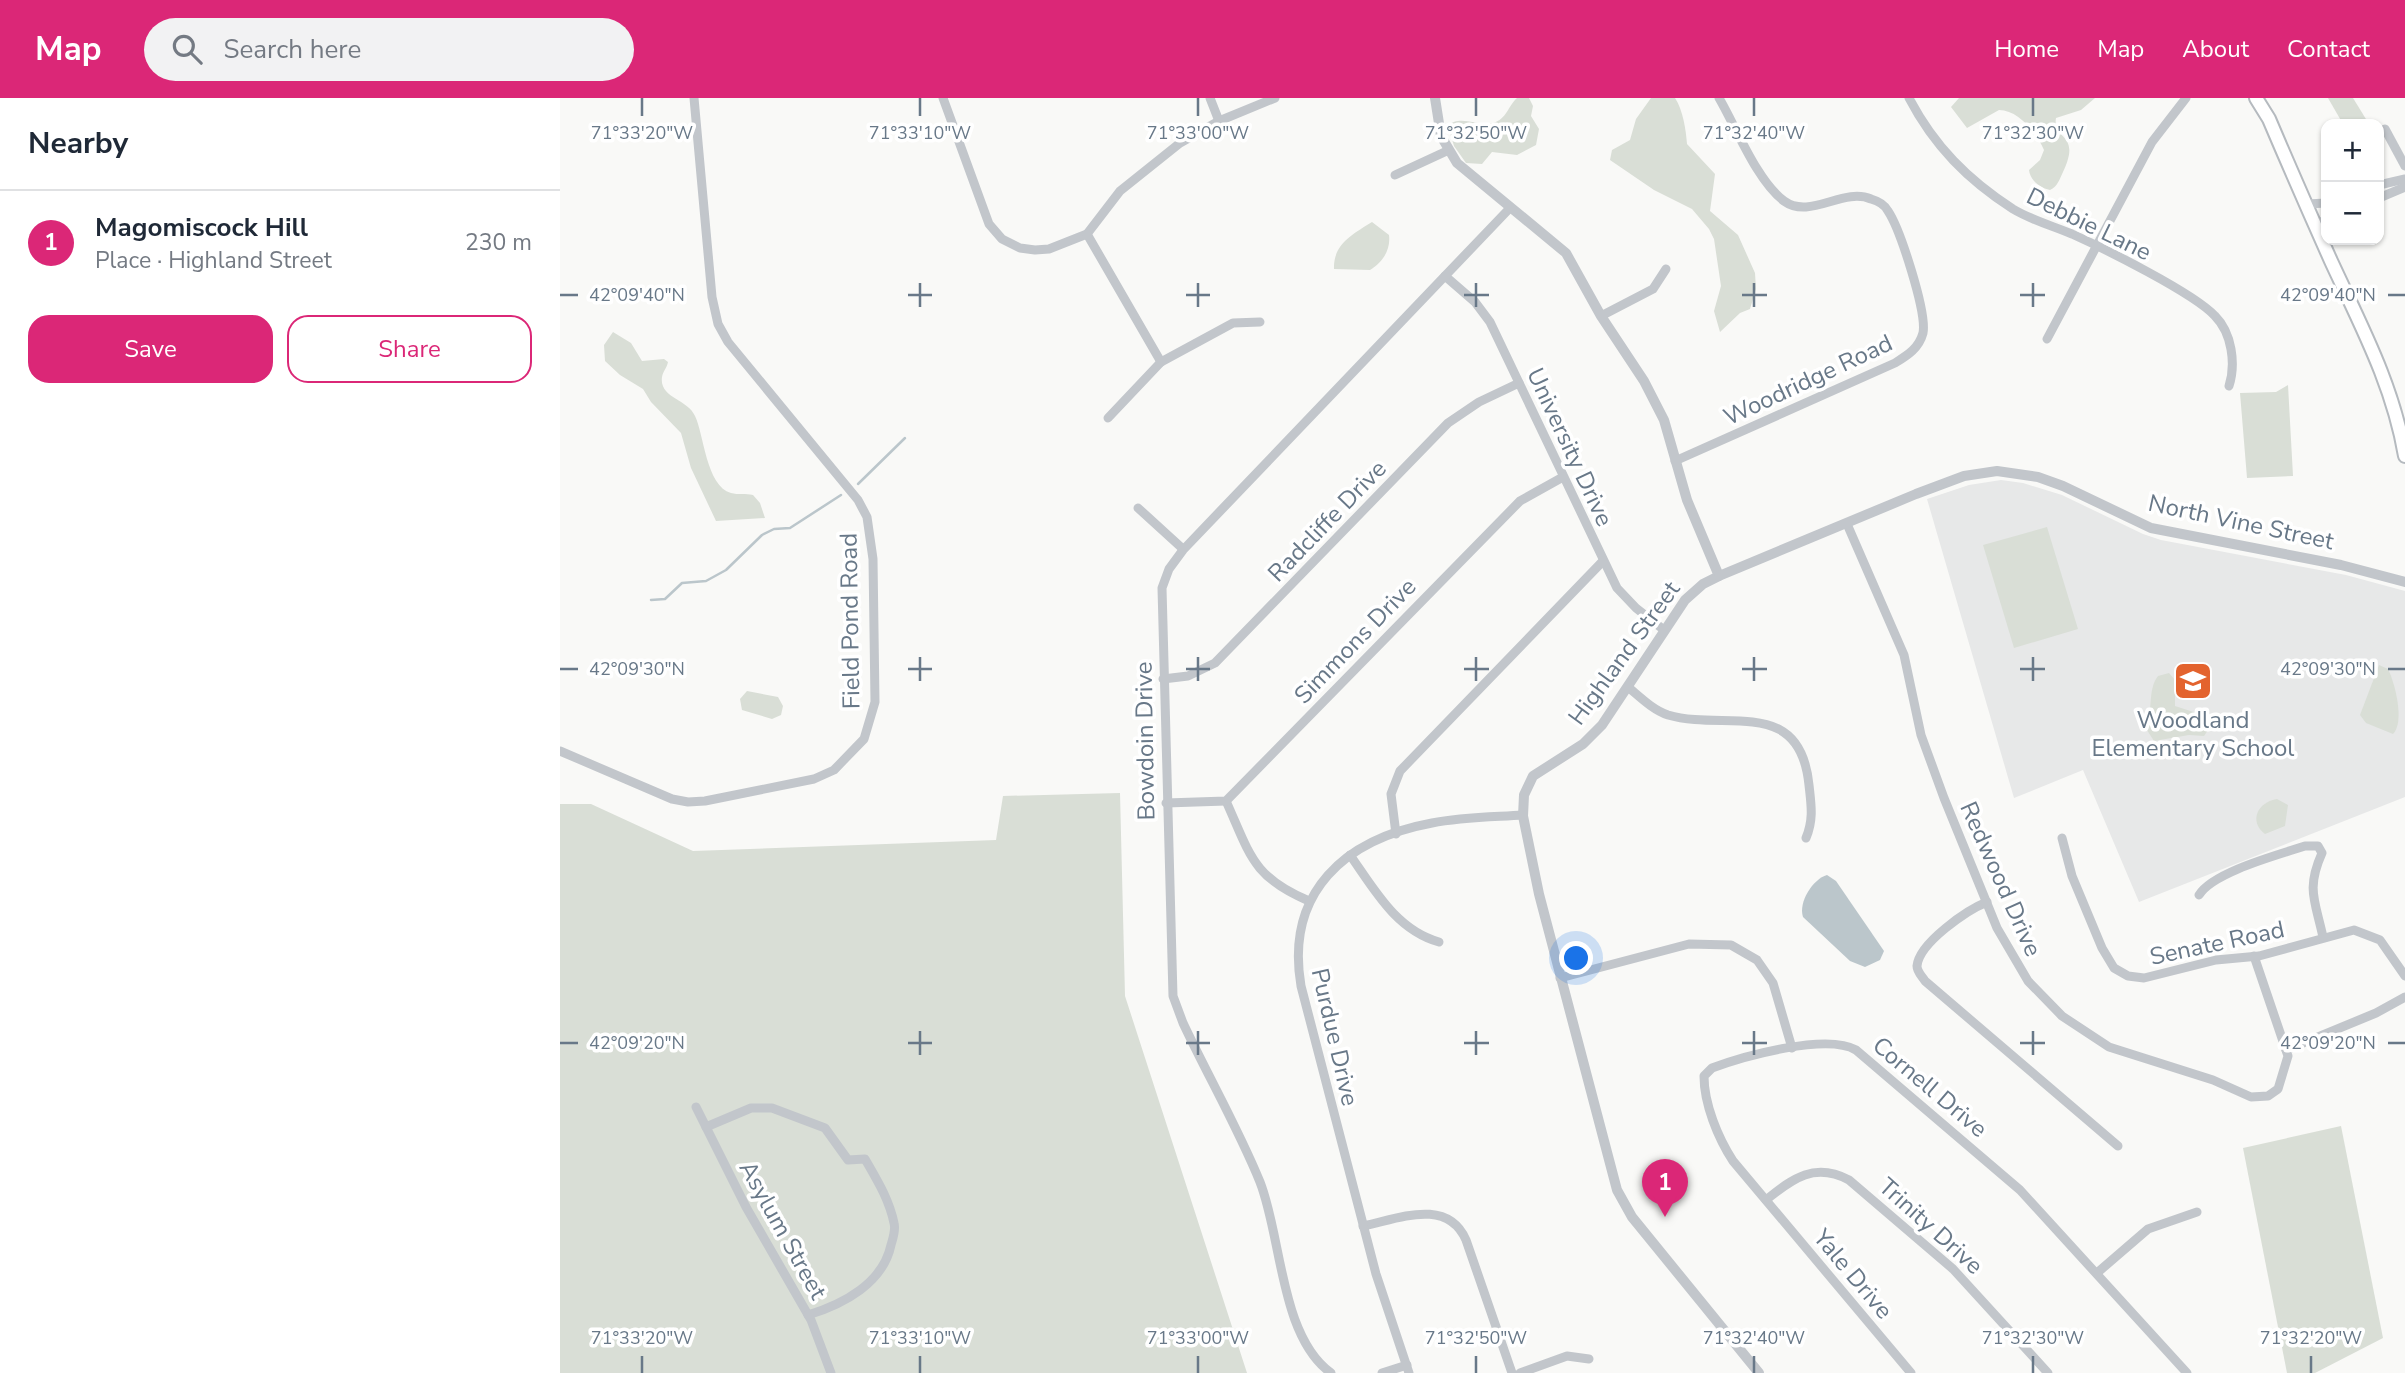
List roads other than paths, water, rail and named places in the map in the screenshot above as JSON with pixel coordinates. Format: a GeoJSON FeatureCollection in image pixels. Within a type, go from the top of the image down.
{"type":"FeatureCollection","features":[{"type":"Feature","properties":{"kind":"main road"},"geometry":{"type":"LineString","coordinates":[[2256,98],[2269,119],[2385,377],[2405,456]]}},
{"type":"Feature","properties":{"kind":"street","name":"Field Pond Road"},"geometry":{"type":"LineString","coordinates":[[560,751],[672,799],[705,801],[814,779],[834,770],[863,739],[873,712],[873,559],[867,517],[858,500],[728,342],[718,324],[708,265],[694,98]]}},
{"type":"Feature","properties":{"kind":"street"},"geometry":{"type":"LineString","coordinates":[[943,98],[989,224],[1002,239],[1035,250],[1049,249],[1087,234],[1119,191],[1180,143],[1219,121],[1275,98]]}},
{"type":"Feature","properties":{"kind":"street"},"geometry":{"type":"LineString","coordinates":[[1210,98],[1219,121]]}},
{"type":"Feature","properties":{"kind":"street"},"geometry":{"type":"LineString","coordinates":[[1435,98],[1440,129],[1449,150],[1468,175],[1549,238],[1571,259],[1601,316],[1662,415],[1687,500],[1719,576]]}},
{"type":"Feature","properties":{"kind":"street","name":"Woodridge Road"},"geometry":{"type":"LineString","coordinates":[[1675,461],[1895,363],[1914,351],[1923,332],[1918,293],[1887,209],[1861,195],[1802,207],[1783,201],[1758,167],[1719,98]]}},
{"type":"Feature","properties":{"kind":"street","name":"Debbie Lane"},"geometry":{"type":"LineString","coordinates":[[1909,98],[1930,135],[1973,181],[2018,212],[2098,247],[2214,315],[2230,346],[2232,376],[2229,386]]}},
{"type":"Feature","properties":{"kind":"street"},"geometry":{"type":"LineString","coordinates":[[2047,339],[2152,142],[2186,98]]}},
{"type":"Feature","properties":{"kind":"street"},"geometry":{"type":"LineString","coordinates":[[2385,129],[2405,166]]}},
{"type":"Feature","properties":{"kind":"street"},"geometry":{"type":"LineString","coordinates":[[1395,175],[1449,150]]}},
{"type":"Feature","properties":{"kind":"street"},"geometry":{"type":"LineString","coordinates":[[2384,183],[2405,179]]}},
{"type":"Feature","properties":{"kind":"street"},"geometry":{"type":"LineString","coordinates":[[2384,196],[2405,187]]}},
{"type":"Feature","properties":{"kind":"street"},"geometry":{"type":"LineString","coordinates":[[2307,204],[2321,203]]}},
{"type":"Feature","properties":{"kind":"street","name":"Bowdoin Drive"},"geometry":{"type":"LineString","coordinates":[[1331,1373],[1314,1358],[1301,1335],[1261,1185],[1176,1006],[1170,966],[1163,588],[1169,569],[1183,549],[1509,209]]}},
{"type":"Feature","properties":{"kind":"street"},"geometry":{"type":"LineString","coordinates":[[2317,228],[2321,224]]}},
{"type":"Feature","properties":{"kind":"street"},"geometry":{"type":"LineString","coordinates":[[1087,234],[1161,362]]}},
{"type":"Feature","properties":{"kind":"street"},"geometry":{"type":"LineString","coordinates":[[1601,316],[1653,289],[1666,269]]}},
{"type":"Feature","properties":{"kind":"street","name":"University Drive"},"geometry":{"type":"LineString","coordinates":[[1445,276],[1487,317],[1620,593],[1664,630]]}},
{"type":"Feature","properties":{"kind":"street"},"geometry":{"type":"LineString","coordinates":[[1108,418],[1161,362],[1233,323],[1260,322]]}},
{"type":"Feature","properties":{"kind":"street","name":"Radcliffe Drive"},"geometry":{"type":"LineString","coordinates":[[1163,679],[1188,676],[1215,663],[1448,423],[1479,402],[1519,383]]}},
{"type":"Feature","properties":{"kind":"street","name":"North Vine Street"},"geometry":{"type":"LineString","coordinates":[[1719,576],[1964,477],[2008,471],[2063,486],[2151,528],[2341,565],[2405,582]]}},
{"type":"Feature","properties":{"kind":"street","name":"Simmons Drive"},"geometry":{"type":"LineString","coordinates":[[1226,801],[1520,501],[1563,477]]}},
{"type":"Feature","properties":{"kind":"street"},"geometry":{"type":"LineString","coordinates":[[1138,508],[1183,549]]}},
{"type":"Feature","properties":{"kind":"street","name":"Redwood Drive"},"geometry":{"type":"LineString","coordinates":[[1847,524],[1904,655],[1924,745],[2002,937],[2028,981],[2048,1003],[2096,1041],[2257,1098],[2273,1093],[2280,1085],[2288,1060],[2286,1050]]}},
{"type":"Feature","properties":{"kind":"street"},"geometry":{"type":"LineString","coordinates":[[1396,834],[1391,794],[1400,771],[1603,561]]}},
{"type":"Feature","properties":{"kind":"street","name":"Highland Street"},"geometry":{"type":"LineString","coordinates":[[1719,576],[1691,593],[1628,687],[1587,741],[1531,778],[1524,795],[1523,816],[1560,978],[1607,1159],[1624,1205],[1759,1373]]}},
{"type":"Feature","properties":{"kind":"street"},"geometry":{"type":"LineString","coordinates":[[1628,687],[1666,715],[1764,722],[1788,734],[1801,751],[1809,779],[1812,816],[1806,838]]}},
{"type":"Feature","properties":{"kind":"street"},"geometry":{"type":"LineString","coordinates":[[1166,803],[1226,801],[1261,873],[1278,887],[1309,901]]}},
{"type":"Feature","properties":{"kind":"street","name":"Purdue Drive"},"geometry":{"type":"LineString","coordinates":[[1408,1369],[1363,1226],[1300,978],[1298,942],[1309,901],[1328,873],[1350,855],[1396,834],[1444,821],[1523,816]]}},
{"type":"Feature","properties":{"kind":"street","name":"Senate Road"},"geometry":{"type":"LineString","coordinates":[[2062,838],[2094,931],[2118,971],[2128,976],[2144,978],[2216,960],[2254,956],[2354,930],[2371,934],[2386,946],[2405,976]]}},
{"type":"Feature","properties":{"kind":"street"},"geometry":{"type":"LineString","coordinates":[[2199,895],[2206,884],[2224,875],[2305,846],[2318,846],[2322,853],[2315,865],[2312,882],[2323,937]]}},
{"type":"Feature","properties":{"kind":"street"},"geometry":{"type":"LineString","coordinates":[[1350,855],[1394,915],[1415,932],[1439,942]]}},
{"type":"Feature","properties":{"kind":"street"},"geometry":{"type":"LineString","coordinates":[[1987,902],[1964,913],[1942,933],[1926,949],[1917,967],[1925,981],[2118,1146]]}},
{"type":"Feature","properties":{"kind":"street"},"geometry":{"type":"LineString","coordinates":[[1560,978],[1689,944],[1731,945],[1757,960],[1773,983],[1792,1048]]}},
{"type":"Feature","properties":{"kind":"street"},"geometry":{"type":"LineString","coordinates":[[2254,956],[2286,1050],[2376,1013],[2405,997]]}},
{"type":"Feature","properties":{"kind":"street","name":"Cornell Drive"},"geometry":{"type":"LineString","coordinates":[[1766,1200],[1735,1163],[1722,1141],[1704,1076],[1717,1066],[1792,1048],[1832,1042],[1851,1048],[1866,1057],[2013,1183],[2187,1373]]}},
{"type":"Feature","properties":{"kind":"street","name":"Asylum Street"},"geometry":{"type":"LineString","coordinates":[[696,1107],[746,1207],[808,1315],[831,1373]]}},
{"type":"Feature","properties":{"kind":"street"},"geometry":{"type":"LineString","coordinates":[[706,1127],[751,1108],[772,1108],[800,1116],[825,1128],[848,1160],[865,1159],[885,1194],[895,1227],[887,1262],[855,1295],[838,1306],[808,1315]]}},
{"type":"Feature","properties":{"kind":"street","name":"Trinity Drive"},"geometry":{"type":"LineString","coordinates":[[1766,1200],[1804,1173],[1830,1171],[1849,1180],[1953,1269],[2048,1373]]}},
{"type":"Feature","properties":{"kind":"street","name":"Yale Drive"},"geometry":{"type":"LineString","coordinates":[[1766,1200],[1911,1373]]}},
{"type":"Feature","properties":{"kind":"street"},"geometry":{"type":"LineString","coordinates":[[2097,1273],[2148,1229],[2197,1212]]}},
{"type":"Feature","properties":{"kind":"street"},"geometry":{"type":"LineString","coordinates":[[1363,1226],[1423,1213],[1441,1215],[1456,1224],[1466,1240],[1511,1373]]}},
{"type":"Feature","properties":{"kind":"street"},"geometry":{"type":"LineString","coordinates":[[1520,1373],[1567,1356],[1589,1359]]}},
{"type":"Feature","properties":{"kind":"street"},"geometry":{"type":"LineString","coordinates":[[1382,1373],[1408,1369]]}},
{"type":"Feature","properties":{"kind":"waterway"},"geometry":{"type":"LineString","coordinates":[[858,484],[905,438]]}},
{"type":"Feature","properties":{"kind":"waterway"},"geometry":{"type":"LineString","coordinates":[[651,600],[665,599],[682,583],[706,581],[726,570],[762,535],[774,529],[790,528],[841,495]]}},
{"type":"Feature","properties":{"kind":"place","name":"Woodland Elementary School"},"geometry":{"type":"Point","coordinates":[2193,681]}},
{"type":"Feature","properties":{"kind":"place","name":"Magomiscock Hill"},"geometry":{"type":"Point","coordinates":[1665,1217]}}]}
